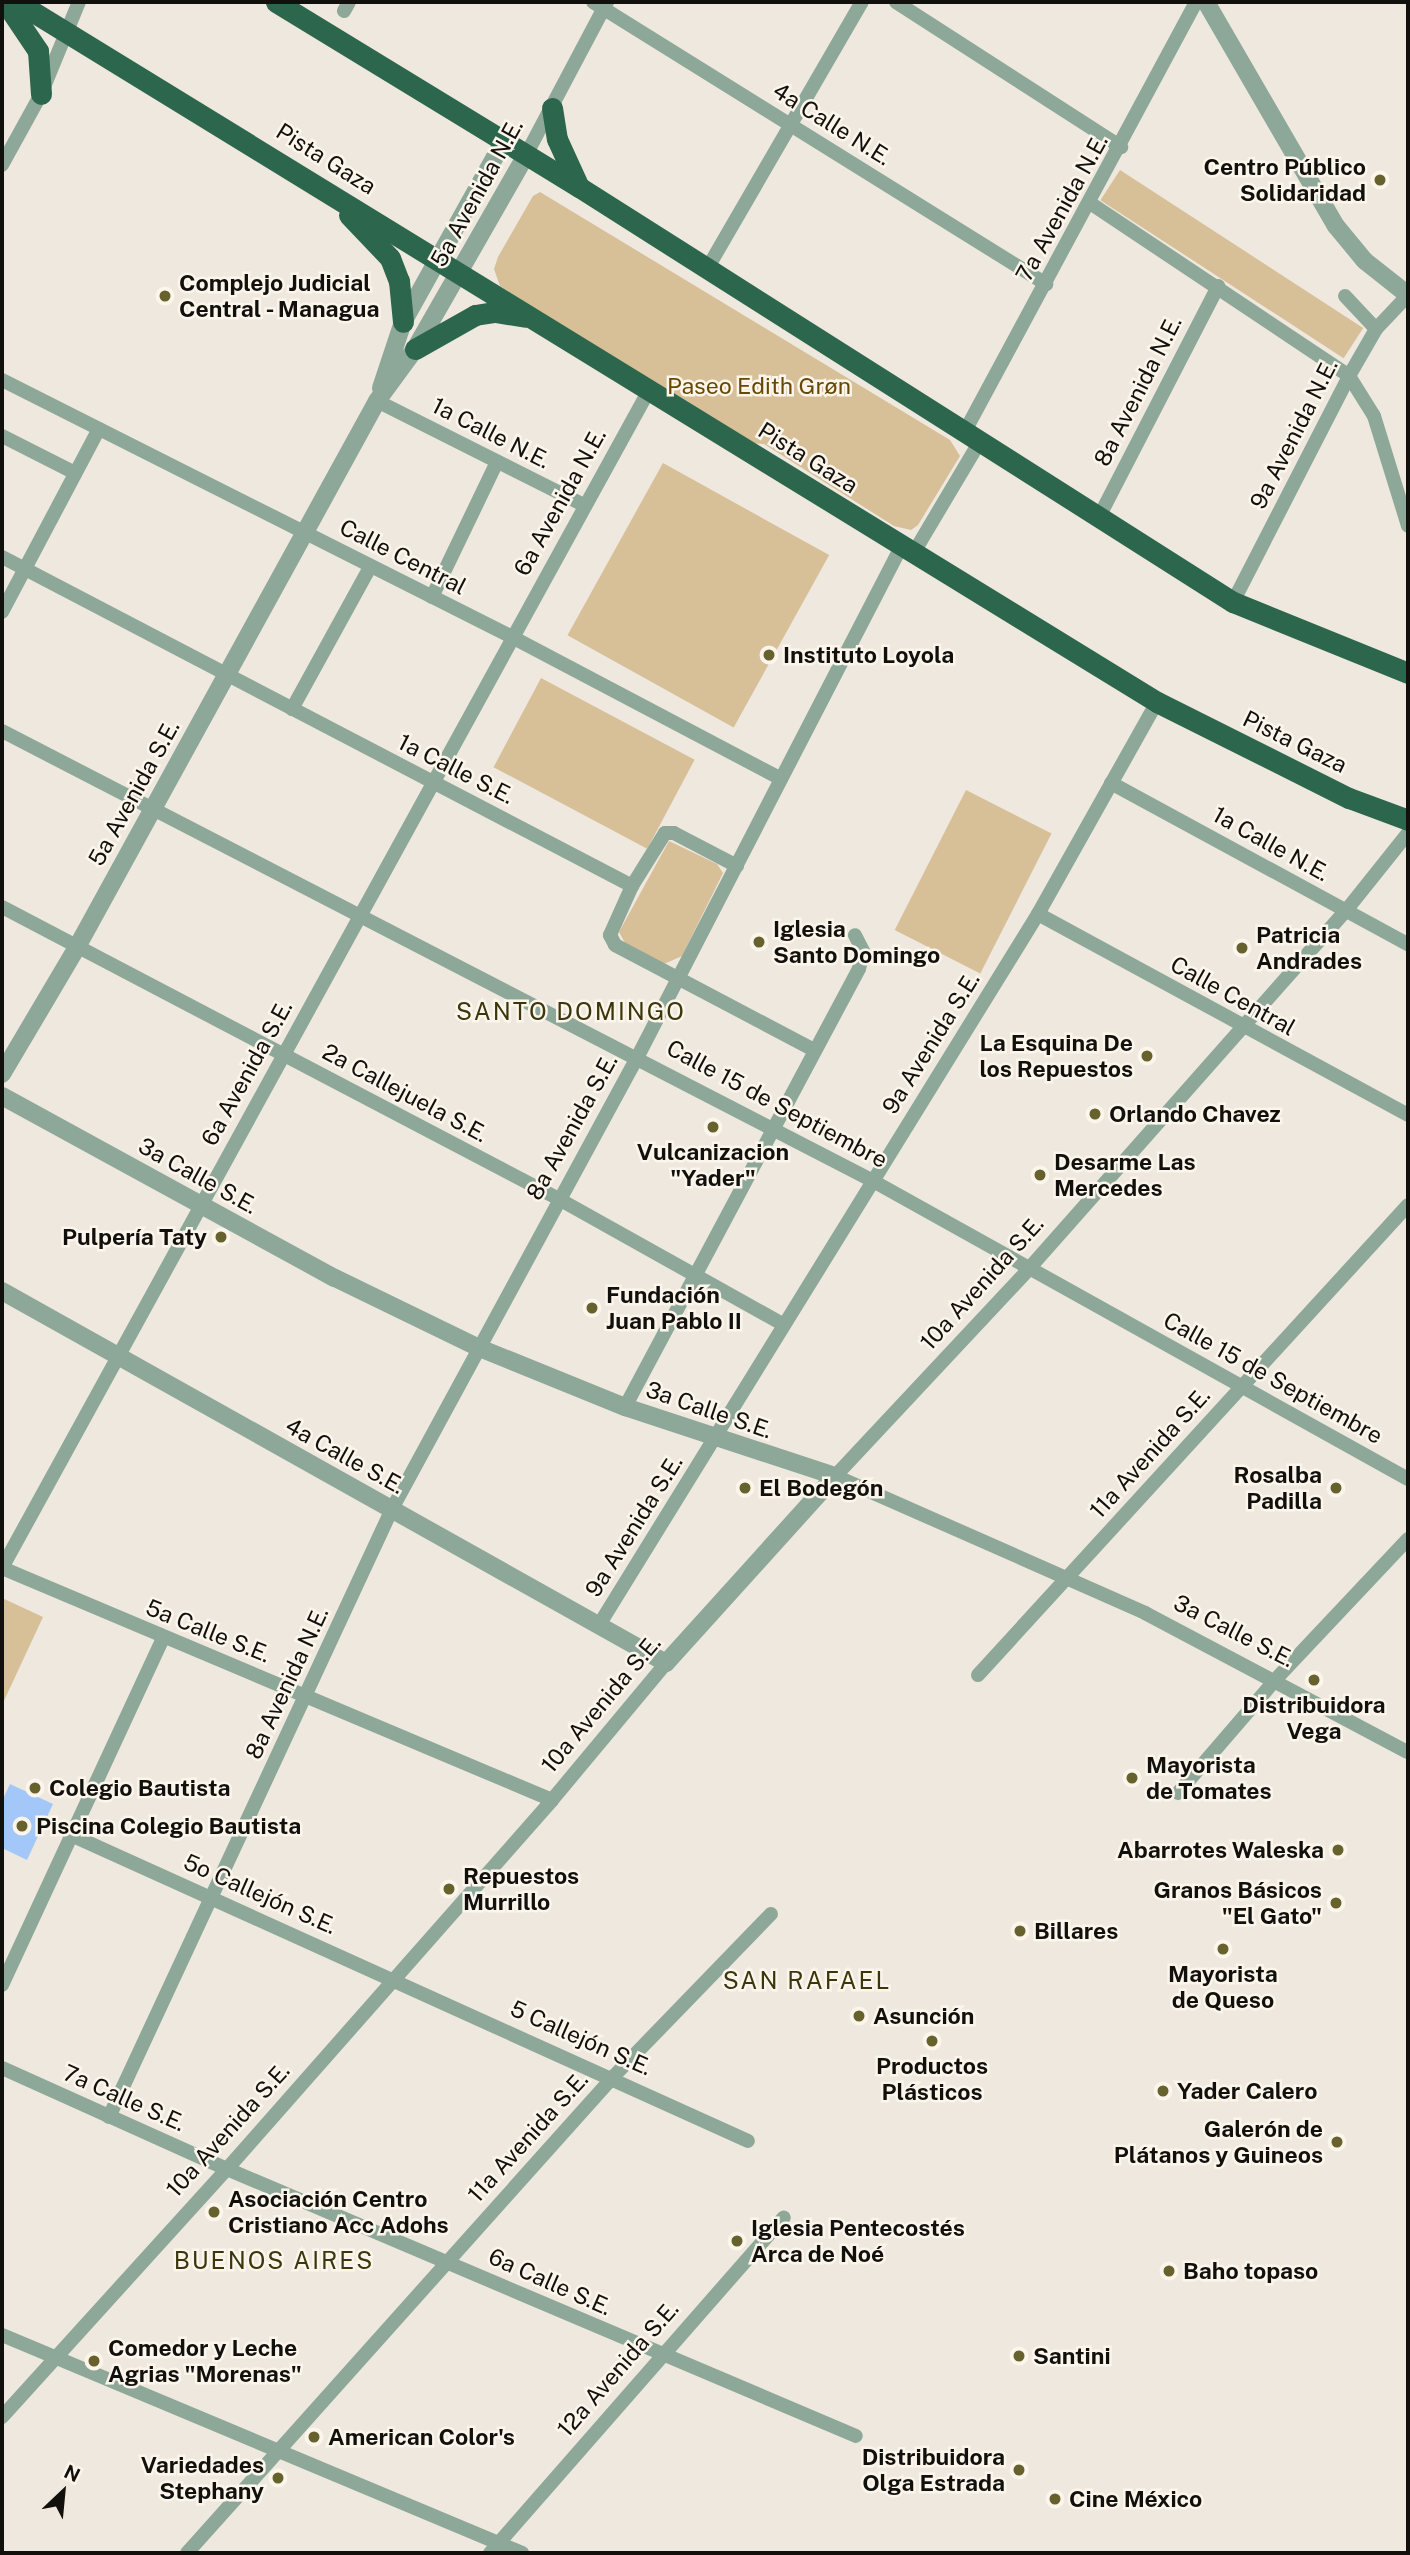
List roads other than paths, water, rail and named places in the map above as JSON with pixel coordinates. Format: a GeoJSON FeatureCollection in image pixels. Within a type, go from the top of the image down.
{"type":"FeatureCollection","features":[{"type":"Feature","properties":{"kind":"highway"},"geometry":{"type":"LineString","coordinates":[[5,2],[38,51],[41,94]]}},
{"type":"Feature","properties":{"kind":"highway","name":"Pista Gaza"},"geometry":{"type":"LineString","coordinates":[[17,2],[67,30],[1157,702],[1349,798],[1408,820]]}},
{"type":"Feature","properties":{"kind":"highway"},"geometry":{"type":"LineString","coordinates":[[276,2],[579,187],[1233,602],[1408,673]]}},
{"type":"Feature","properties":{"kind":"highway"},"geometry":{"type":"LineString","coordinates":[[552,108],[557,139],[579,187]]}},
{"type":"Feature","properties":{"kind":"highway"},"geometry":{"type":"LineString","coordinates":[[311,181],[390,258],[399,281],[403,322]]}},
{"type":"Feature","properties":{"kind":"highway"},"geometry":{"type":"LineString","coordinates":[[415,349],[475,315],[501,313],[541,323]]}},
{"type":"Feature","properties":{"kind":"street"},"geometry":{"type":"LineString","coordinates":[[2,165],[41,94],[79,2]]}},
{"type":"Feature","properties":{"kind":"street"},"geometry":{"type":"LineString","coordinates":[[707,269],[862,2]]}},
{"type":"Feature","properties":{"kind":"street"},"geometry":{"type":"LineString","coordinates":[[896,2],[1121,147]]}},
{"type":"Feature","properties":{"kind":"street","name":"7a Avenida N.E."},"geometry":{"type":"LineString","coordinates":[[907,550],[972,438],[1046,284],[1196,2]]}},
{"type":"Feature","properties":{"kind":"street"},"geometry":{"type":"LineString","coordinates":[[1206,2],[1336,226],[1365,261],[1408,295]]}},
{"type":"Feature","properties":{"kind":"street","name":"5a Avenida N.E."},"geometry":{"type":"LineString","coordinates":[[377,401],[403,322],[438,259],[514,149],[552,108],[601,4]]}},
{"type":"Feature","properties":{"kind":"street","name":"4a Calle N.E."},"geometry":{"type":"LineString","coordinates":[[601,4],[1046,284]]}},
{"type":"Feature","properties":{"kind":"street","name":"5a Avenida N.E."},"geometry":{"type":"LineString","coordinates":[[305,534],[377,401],[415,349],[460,272],[514,149]]}},
{"type":"Feature","properties":{"kind":"street"},"geometry":{"type":"LineString","coordinates":[[1090,203],[1349,376],[1374,416],[1408,526]]}},
{"type":"Feature","properties":{"kind":"street","name":"8a Avenida N.E."},"geometry":{"type":"LineString","coordinates":[[1099,517],[1218,286]]}},
{"type":"Feature","properties":{"kind":"street","name":"9a Avenida N.E."},"geometry":{"type":"LineString","coordinates":[[1233,602],[1349,376],[1376,330],[1408,295]]}},
{"type":"Feature","properties":{"kind":"street"},"geometry":{"type":"LineString","coordinates":[[1345,296],[1376,330]]}},
{"type":"Feature","properties":{"kind":"street","name":"Calle Central"},"geometry":{"type":"LineString","coordinates":[[2,380],[512,637],[781,779]]}},
{"type":"Feature","properties":{"kind":"street","name":"6a Avenida N.E."},"geometry":{"type":"LineString","coordinates":[[512,637],[649,390]]}},
{"type":"Feature","properties":{"kind":"street","name":"1a Calle N.E."},"geometry":{"type":"LineString","coordinates":[[377,401],[584,505]]}},
{"type":"Feature","properties":{"kind":"street"},"geometry":{"type":"LineString","coordinates":[[2,612],[99,429]]}},
{"type":"Feature","properties":{"kind":"street"},"geometry":{"type":"LineString","coordinates":[[2,436],[75,473]]}},
{"type":"Feature","properties":{"kind":"street"},"geometry":{"type":"LineString","coordinates":[[432,597],[497,462]]}},
{"type":"Feature","properties":{"kind":"street","name":"5a Avenida S.E."},"geometry":{"type":"LineString","coordinates":[[2,1074],[77,947],[305,534]]}},
{"type":"Feature","properties":{"kind":"street","name":"8a Avenida S.E."},"geometry":{"type":"LineString","coordinates":[[477,1347],[557,1198],[638,1056],[781,779],[907,550]]}},
{"type":"Feature","properties":{"kind":"street","name":"1a Calle S.E."},"geometry":{"type":"LineString","coordinates":[[2,557],[632,886]]}},
{"type":"Feature","properties":{"kind":"street"},"geometry":{"type":"LineString","coordinates":[[292,709],[370,567]]}},
{"type":"Feature","properties":{"kind":"street","name":"6a Avenida S.E."},"geometry":{"type":"LineString","coordinates":[[2,1568],[512,637]]}},
{"type":"Feature","properties":{"kind":"street"},"geometry":{"type":"LineString","coordinates":[[1038,914],[1157,702]]}},
{"type":"Feature","properties":{"kind":"street","name":"Calle 15 de Septiembre"},"geometry":{"type":"LineString","coordinates":[[2,730],[155,806],[360,915],[638,1056],[873,1181],[1408,1479]]}},
{"type":"Feature","properties":{"kind":"street","name":"1a Calle N.E."},"geometry":{"type":"LineString","coordinates":[[1111,783],[1408,944]]}},
{"type":"Feature","properties":{"kind":"street"},"geometry":{"type":"LineString","coordinates":[[737,866],[674,833],[665,833],[612,924],[615,945],[814,1050]]}},
{"type":"Feature","properties":{"kind":"street","name":"10a Avenida S.E."},"geometry":{"type":"LineString","coordinates":[[2,2417],[394,1980],[552,1800],[666,1663],[835,1476],[1029,1269],[1345,911],[1408,833]]}},
{"type":"Feature","properties":{"kind":"street","name":"2a Callejuela S.E."},"geometry":{"type":"LineString","coordinates":[[2,907],[557,1198],[784,1325]]}},
{"type":"Feature","properties":{"kind":"street","name":"Calle Central"},"geometry":{"type":"LineString","coordinates":[[1038,914],[1408,1115]]}},
{"type":"Feature","properties":{"kind":"street","name":"9a Avenida S.E."},"geometry":{"type":"LineString","coordinates":[[599,1625],[1038,914]]}},
{"type":"Feature","properties":{"kind":"street"},"geometry":{"type":"LineString","coordinates":[[625,1407],[862,961],[864,953],[855,935]]}},
{"type":"Feature","properties":{"kind":"street","name":"3a Calle S.E."},"geometry":{"type":"LineString","coordinates":[[2,1096],[335,1278],[477,1347],[625,1407],[835,1476],[1069,1578],[1276,1679],[1408,1752]]}},
{"type":"Feature","properties":{"kind":"street","name":"11a Avenida S.E."},"geometry":{"type":"LineString","coordinates":[[978,1675],[1408,1205]]}},
{"type":"Feature","properties":{"kind":"street","name":"4a Calle S.E."},"geometry":{"type":"LineString","coordinates":[[2,1291],[666,1663]]}},
{"type":"Feature","properties":{"kind":"street","name":"8a Avenida N.E."},"geometry":{"type":"LineString","coordinates":[[109,2117],[392,1509],[477,1347]]}},
{"type":"Feature","properties":{"kind":"street"},"geometry":{"type":"LineString","coordinates":[[1178,1793],[1276,1679],[1408,1539]]}},
{"type":"Feature","properties":{"kind":"street","name":"5a Calle S.E."},"geometry":{"type":"LineString","coordinates":[[2,1568],[552,1800]]}},
{"type":"Feature","properties":{"kind":"street"},"geometry":{"type":"LineString","coordinates":[[2,1985],[69,1834],[163,1638]]}},
{"type":"Feature","properties":{"kind":"street","name":"5o Callejón S.E."},"geometry":{"type":"LineString","coordinates":[[69,1834],[394,1980]]}},
{"type":"Feature","properties":{"kind":"street","name":"11a Avenida S.E."},"geometry":{"type":"LineString","coordinates":[[187,2553],[613,2077],[771,1914]]}},
{"type":"Feature","properties":{"kind":"street","name":"5 Callejón S.E."},"geometry":{"type":"LineString","coordinates":[[394,1980],[613,2077],[748,2141]]}},
{"type":"Feature","properties":{"kind":"street","name":"7a Calle S.E."},"geometry":{"type":"LineString","coordinates":[[2,2068],[227,2169]]}},
{"type":"Feature","properties":{"kind":"street","name":"6a Calle S.E."},"geometry":{"type":"LineString","coordinates":[[227,2169],[446,2261],[659,2355],[856,2436]]}},
{"type":"Feature","properties":{"kind":"street","name":"12a Avenida S.E."},"geometry":{"type":"LineString","coordinates":[[494,2548],[659,2355],[784,2217]]}},
{"type":"Feature","properties":{"kind":"street"},"geometry":{"type":"LineString","coordinates":[[2,2335],[494,2548],[522,2553]]}},
{"type":"Feature","properties":{"kind":"water","name":"Piscina Colegio Bautista"},"geometry":{"type":"Polygon","coordinates":[[[10,1784],[53,1804],[27,1860],[2,1848],[2,1801],[10,1784]]]}},
{"type":"Feature","properties":{"kind":"place","name":"Centro Público Solidaridad"},"geometry":{"type":"Point","coordinates":[1380,180]}},
{"type":"Feature","properties":{"kind":"place","name":"Complejo Judicial Central - Managua"},"geometry":{"type":"Point","coordinates":[165,296]}},
{"type":"Feature","properties":{"kind":"place","name":"Instituto Loyola"},"geometry":{"type":"Point","coordinates":[769,655]}},
{"type":"Feature","properties":{"kind":"place","name":"Iglesia Santo Domingo"},"geometry":{"type":"Point","coordinates":[759,942]}},
{"type":"Feature","properties":{"kind":"place","name":"Patricia Andrades"},"geometry":{"type":"Point","coordinates":[1242,948]}},
{"type":"Feature","properties":{"kind":"place","name":"La Esquina De los Repuestos"},"geometry":{"type":"Point","coordinates":[1147,1056]}},
{"type":"Feature","properties":{"kind":"place","name":"Orlando Chavez"},"geometry":{"type":"Point","coordinates":[1095,1114]}},
{"type":"Feature","properties":{"kind":"place","name":"Vulcanizacion \"Yader\""},"geometry":{"type":"Point","coordinates":[713,1127]}},
{"type":"Feature","properties":{"kind":"place","name":"Desarme Las Mercedes"},"geometry":{"type":"Point","coordinates":[1040,1175]}},
{"type":"Feature","properties":{"kind":"place","name":"Pulpería Taty"},"geometry":{"type":"Point","coordinates":[221,1237]}},
{"type":"Feature","properties":{"kind":"place","name":"Fundación Juan Pablo II"},"geometry":{"type":"Point","coordinates":[592,1308]}},
{"type":"Feature","properties":{"kind":"place","name":"El Bodegón"},"geometry":{"type":"Point","coordinates":[745,1488]}},
{"type":"Feature","properties":{"kind":"place","name":"Rosalba Padilla"},"geometry":{"type":"Point","coordinates":[1336,1488]}},
{"type":"Feature","properties":{"kind":"place","name":"Distribuidora Vega"},"geometry":{"type":"Point","coordinates":[1314,1680]}},
{"type":"Feature","properties":{"kind":"place","name":"Mayorista de Tomates"},"geometry":{"type":"Point","coordinates":[1132,1778]}},
{"type":"Feature","properties":{"kind":"place","name":"Colegio Bautista"},"geometry":{"type":"Point","coordinates":[35,1788]}},
{"type":"Feature","properties":{"kind":"place","name":"Piscina Colegio Bautista"},"geometry":{"type":"Point","coordinates":[22,1826]}},
{"type":"Feature","properties":{"kind":"place","name":"Abarrotes Waleska"},"geometry":{"type":"Point","coordinates":[1338,1850]}},
{"type":"Feature","properties":{"kind":"place","name":"Repuestos Murrillo"},"geometry":{"type":"Point","coordinates":[449,1889]}},
{"type":"Feature","properties":{"kind":"place","name":"Granos Básicos \"El Gato\""},"geometry":{"type":"Point","coordinates":[1336,1903]}},
{"type":"Feature","properties":{"kind":"place","name":"Billares"},"geometry":{"type":"Point","coordinates":[1020,1931]}},
{"type":"Feature","properties":{"kind":"place","name":"Mayorista de Queso"},"geometry":{"type":"Point","coordinates":[1223,1949]}},
{"type":"Feature","properties":{"kind":"place","name":"Asunción"},"geometry":{"type":"Point","coordinates":[859,2016]}},
{"type":"Feature","properties":{"kind":"place","name":"Productos Plásticos"},"geometry":{"type":"Point","coordinates":[932,2041]}},
{"type":"Feature","properties":{"kind":"place","name":"Yader Calero"},"geometry":{"type":"Point","coordinates":[1163,2091]}},
{"type":"Feature","properties":{"kind":"place","name":"Galerón de Plátanos y Guineos"},"geometry":{"type":"Point","coordinates":[1337,2142]}},
{"type":"Feature","properties":{"kind":"place","name":"Asociación Centro Cristiano Acc Adohs"},"geometry":{"type":"Point","coordinates":[214,2212]}},
{"type":"Feature","properties":{"kind":"place","name":"Iglesia Pentecostés Arca de Noé"},"geometry":{"type":"Point","coordinates":[737,2241]}},
{"type":"Feature","properties":{"kind":"place","name":"Baho topaso"},"geometry":{"type":"Point","coordinates":[1169,2271]}},
{"type":"Feature","properties":{"kind":"place","name":"Santini"},"geometry":{"type":"Point","coordinates":[1019,2356]}},
{"type":"Feature","properties":{"kind":"place","name":"Comedor y Leche Agrias \"Morenas\""},"geometry":{"type":"Point","coordinates":[94,2361]}},
{"type":"Feature","properties":{"kind":"place","name":"American Color's"},"geometry":{"type":"Point","coordinates":[314,2437]}},
{"type":"Feature","properties":{"kind":"place","name":"Distribuidora Olga Estrada"},"geometry":{"type":"Point","coordinates":[1019,2470]}},
{"type":"Feature","properties":{"kind":"place","name":"Variedades Stephany"},"geometry":{"type":"Point","coordinates":[278,2478]}},
{"type":"Feature","properties":{"kind":"place","name":"Cine México"},"geometry":{"type":"Point","coordinates":[1055,2499]}},
{"type":"Feature","properties":{"kind":"district","name":"SANTO DOMINGO"},"geometry":{"type":"Point","coordinates":[571,1012]}},
{"type":"Feature","properties":{"kind":"district","name":"SAN RAFAEL"},"geometry":{"type":"Point","coordinates":[807,1981]}},
{"type":"Feature","properties":{"kind":"district","name":"BUENOS AIRES"},"geometry":{"type":"Point","coordinates":[274,2261]}},
{"type":"Feature","properties":{"kind":"park label","name":"Paseo Edith Grøn"},"geometry":{"type":"Point","coordinates":[759,386]}}]}
